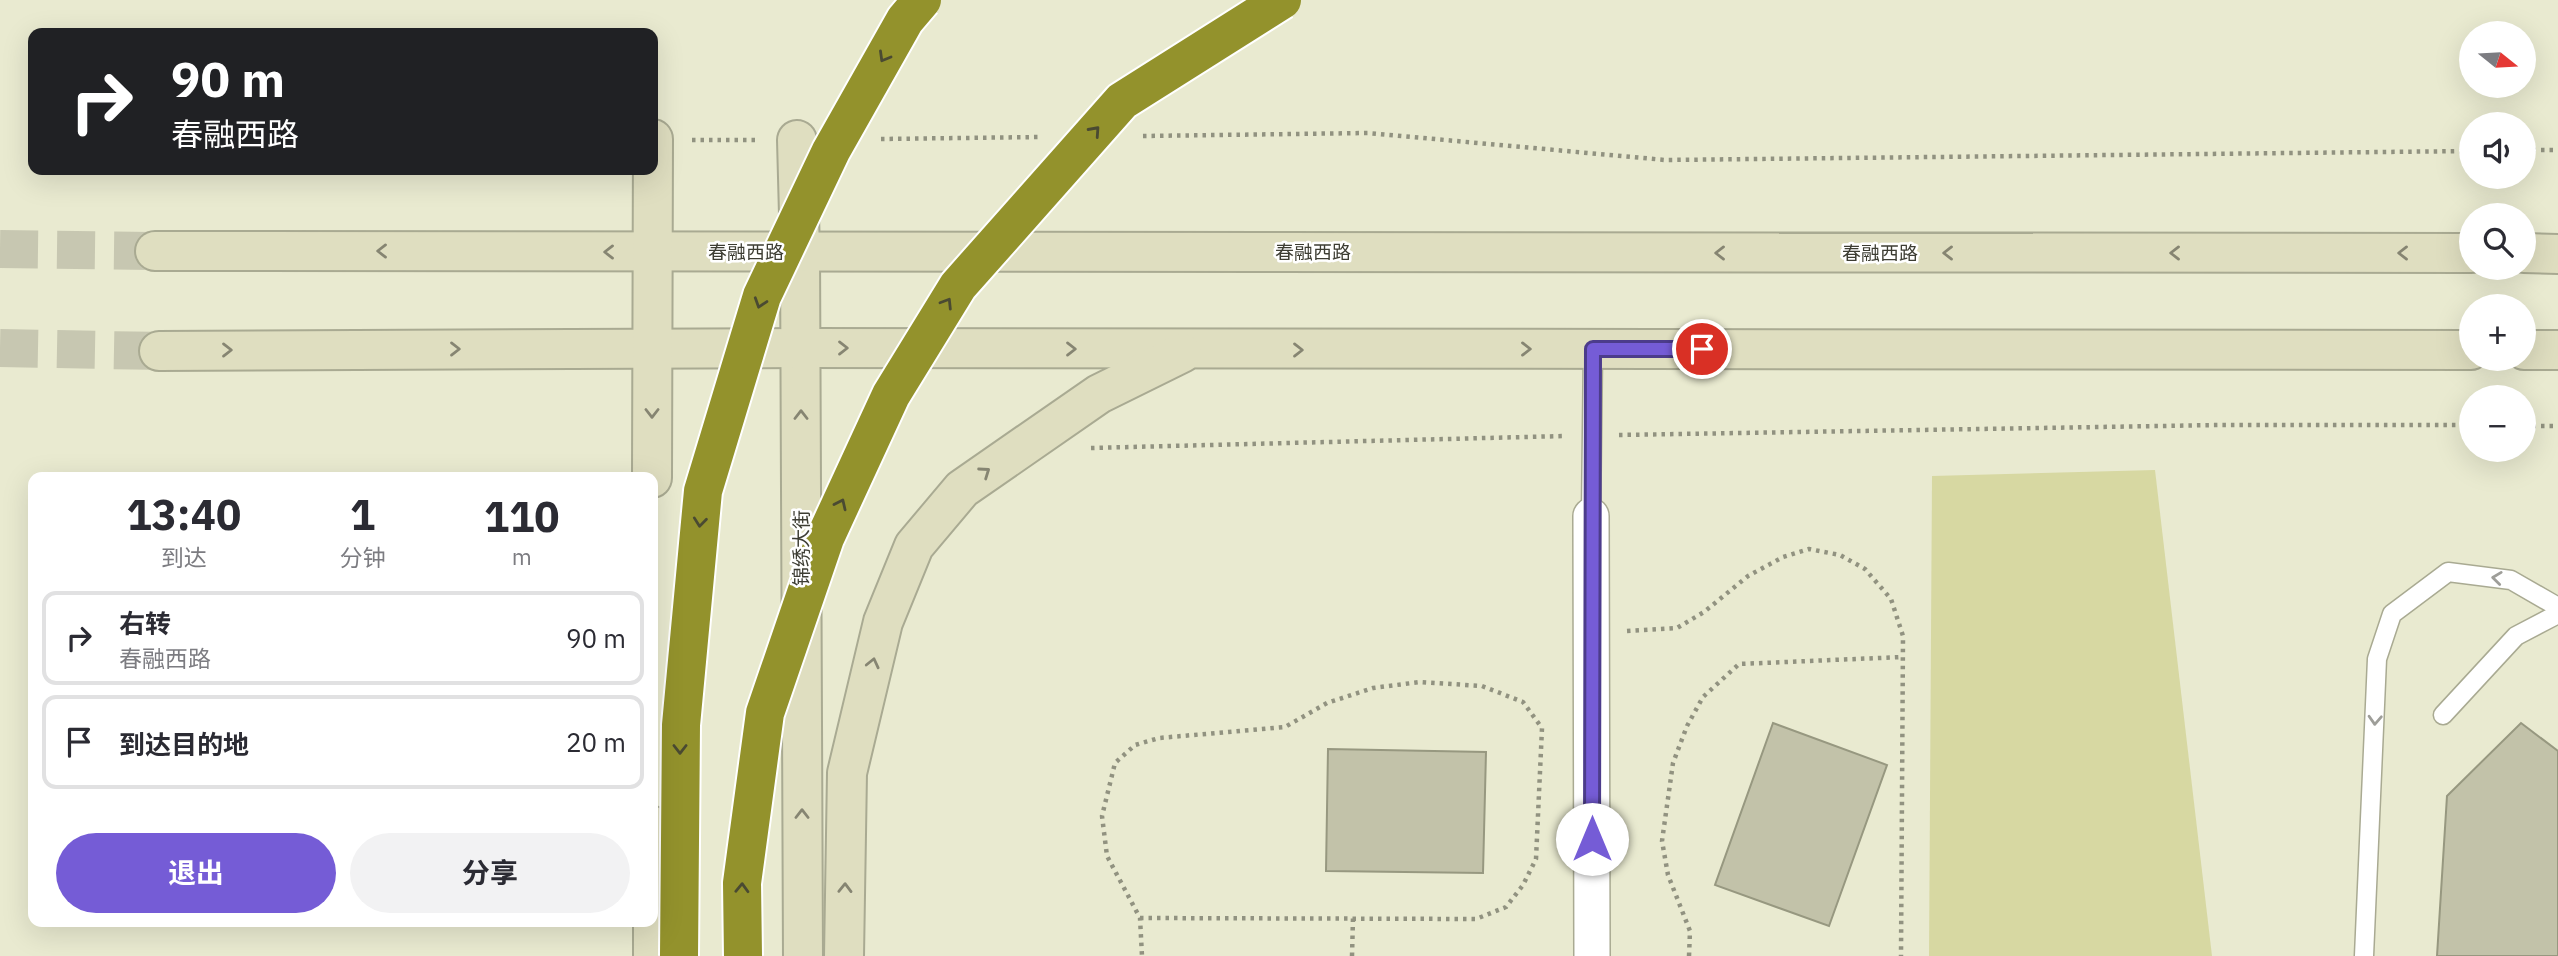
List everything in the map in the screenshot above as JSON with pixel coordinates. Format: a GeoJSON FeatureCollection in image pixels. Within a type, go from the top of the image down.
{"type":"FeatureCollection","features":[{"type":"Feature","properties":{"kind":"highway"},"geometry":{"type":"LineString","coordinates":[[679,956],[681,725],[703,491],[762,296],[831,151],[905,20],[922,0]]}},
{"type":"Feature","properties":{"kind":"highway"},"geometry":{"type":"LineString","coordinates":[[743,956],[742,883],[765,713],[825,538],[891,395],[958,286],[1122,101],[1282,0]]}},
{"type":"Feature","properties":{"kind":"main road","name":"锦绣大街"},"geometry":{"type":"LineString","coordinates":[[797,140],[801,348],[803,956]]}},
{"type":"Feature","properties":{"kind":"main road"},"geometry":{"type":"LineString","coordinates":[[652,472],[653,175]]}},
{"type":"Feature","properties":{"kind":"main road","name":"春融西路"},"geometry":{"type":"LineString","coordinates":[[155,251],[2459,253]]}},
{"type":"Feature","properties":{"kind":"main road"},"geometry":{"type":"LineString","coordinates":[[2536,253],[2558,254]]}},
{"type":"Feature","properties":{"kind":"main road"},"geometry":{"type":"LineString","coordinates":[[159,351],[801,348],[2459,350]]}},
{"type":"Feature","properties":{"kind":"main road"},"geometry":{"type":"LineString","coordinates":[[844,956],[847,772],[883,622],[914,546],[962,489],[1099,394],[1189,350]]}},
{"type":"Feature","properties":{"kind":"main road"},"geometry":{"type":"LineString","coordinates":[[2536,350],[2558,350]]}},
{"type":"Feature","properties":{"kind":"main road"},"geometry":{"type":"LineString","coordinates":[[653,927],[653,956]]}},
{"type":"Feature","properties":{"kind":"street"},"geometry":{"type":"LineString","coordinates":[[1591,516],[1592,956]]}},
{"type":"Feature","properties":{"kind":"lane"},"geometry":{"type":"LineString","coordinates":[[1591,516],[1593,349]]}},
{"type":"Feature","properties":{"kind":"lane"},"geometry":{"type":"LineString","coordinates":[[2364,956],[2378,659],[2392,614],[2448,572],[2511,580],[2558,607]]}},
{"type":"Feature","properties":{"kind":"lane"},"geometry":{"type":"LineString","coordinates":[[2443,715],[2516,636],[2558,614]]}},
{"type":"Feature","properties":{"kind":"path"},"geometry":{"type":"LineString","coordinates":[[1138,136],[1368,133],[1665,160],[2459,151]]}},
{"type":"Feature","properties":{"kind":"path"},"geometry":{"type":"LineString","coordinates":[[879,139],[1043,137]]}},
{"type":"Feature","properties":{"kind":"path"},"geometry":{"type":"LineString","coordinates":[[658,139],[797,140]]}},
{"type":"Feature","properties":{"kind":"path"},"geometry":{"type":"LineString","coordinates":[[2536,150],[2558,150]]}},
{"type":"Feature","properties":{"kind":"path"},"geometry":{"type":"LineString","coordinates":[[1089,448],[1593,435],[2219,425],[2459,425]]}},
{"type":"Feature","properties":{"kind":"path"},"geometry":{"type":"LineString","coordinates":[[2536,426],[2558,426]]}},
{"type":"Feature","properties":{"kind":"path"},"geometry":{"type":"LineString","coordinates":[[1593,633],[1677,628],[1704,612],[1748,576],[1783,557],[1809,549],[1840,555],[1865,569],[1891,599],[1903,636],[1901,956]]}},
{"type":"Feature","properties":{"kind":"path"},"geometry":{"type":"LineString","coordinates":[[1689,956],[1690,931],[1668,875],[1662,841],[1673,763],[1686,726],[1703,697],[1739,664],[1902,657]]}},
{"type":"Feature","properties":{"kind":"path"},"geometry":{"type":"LineString","coordinates":[[1140,918],[1476,919],[1506,907],[1523,884],[1536,859],[1542,728],[1523,702],[1482,686],[1420,682],[1373,688],[1326,703],[1286,727],[1159,738],[1135,745],[1115,763],[1102,816],[1107,856],[1140,918],[1142,956]]}},
{"type":"Feature","properties":{"kind":"path"},"geometry":{"type":"LineString","coordinates":[[1352,956],[1353,918]]}},
{"type":"Feature","properties":{"kind":"green space"},"geometry":{"type":"Polygon","coordinates":[[[2155,470],[2212,956],[1929,956],[1932,476],[2155,470]]]}},
{"type":"Feature","properties":{"kind":"building"},"geometry":{"type":"Polygon","coordinates":[[[1773,723],[1887,765],[1829,926],[1715,885],[1773,723]]]}},
{"type":"Feature","properties":{"kind":"building"},"geometry":{"type":"Polygon","coordinates":[[[2521,723],[2558,751],[2558,956],[2437,956],[2447,796],[2521,723]]]}},
{"type":"Feature","properties":{"kind":"building"},"geometry":{"type":"Polygon","coordinates":[[[1328,749],[1486,752],[1483,873],[1326,871],[1328,749]]]}},
{"type":"Feature","properties":{"kind":"tunnel"},"geometry":{"type":"LineString","coordinates":[[0,249],[155,251]]}},
{"type":"Feature","properties":{"kind":"tunnel"},"geometry":{"type":"LineString","coordinates":[[0,348],[159,351]]}},
{"type":"Feature","properties":{"kind":"route"},"geometry":{"type":"LineString","coordinates":[[1592,839],[1593,349],[1702,349]]}}]}
